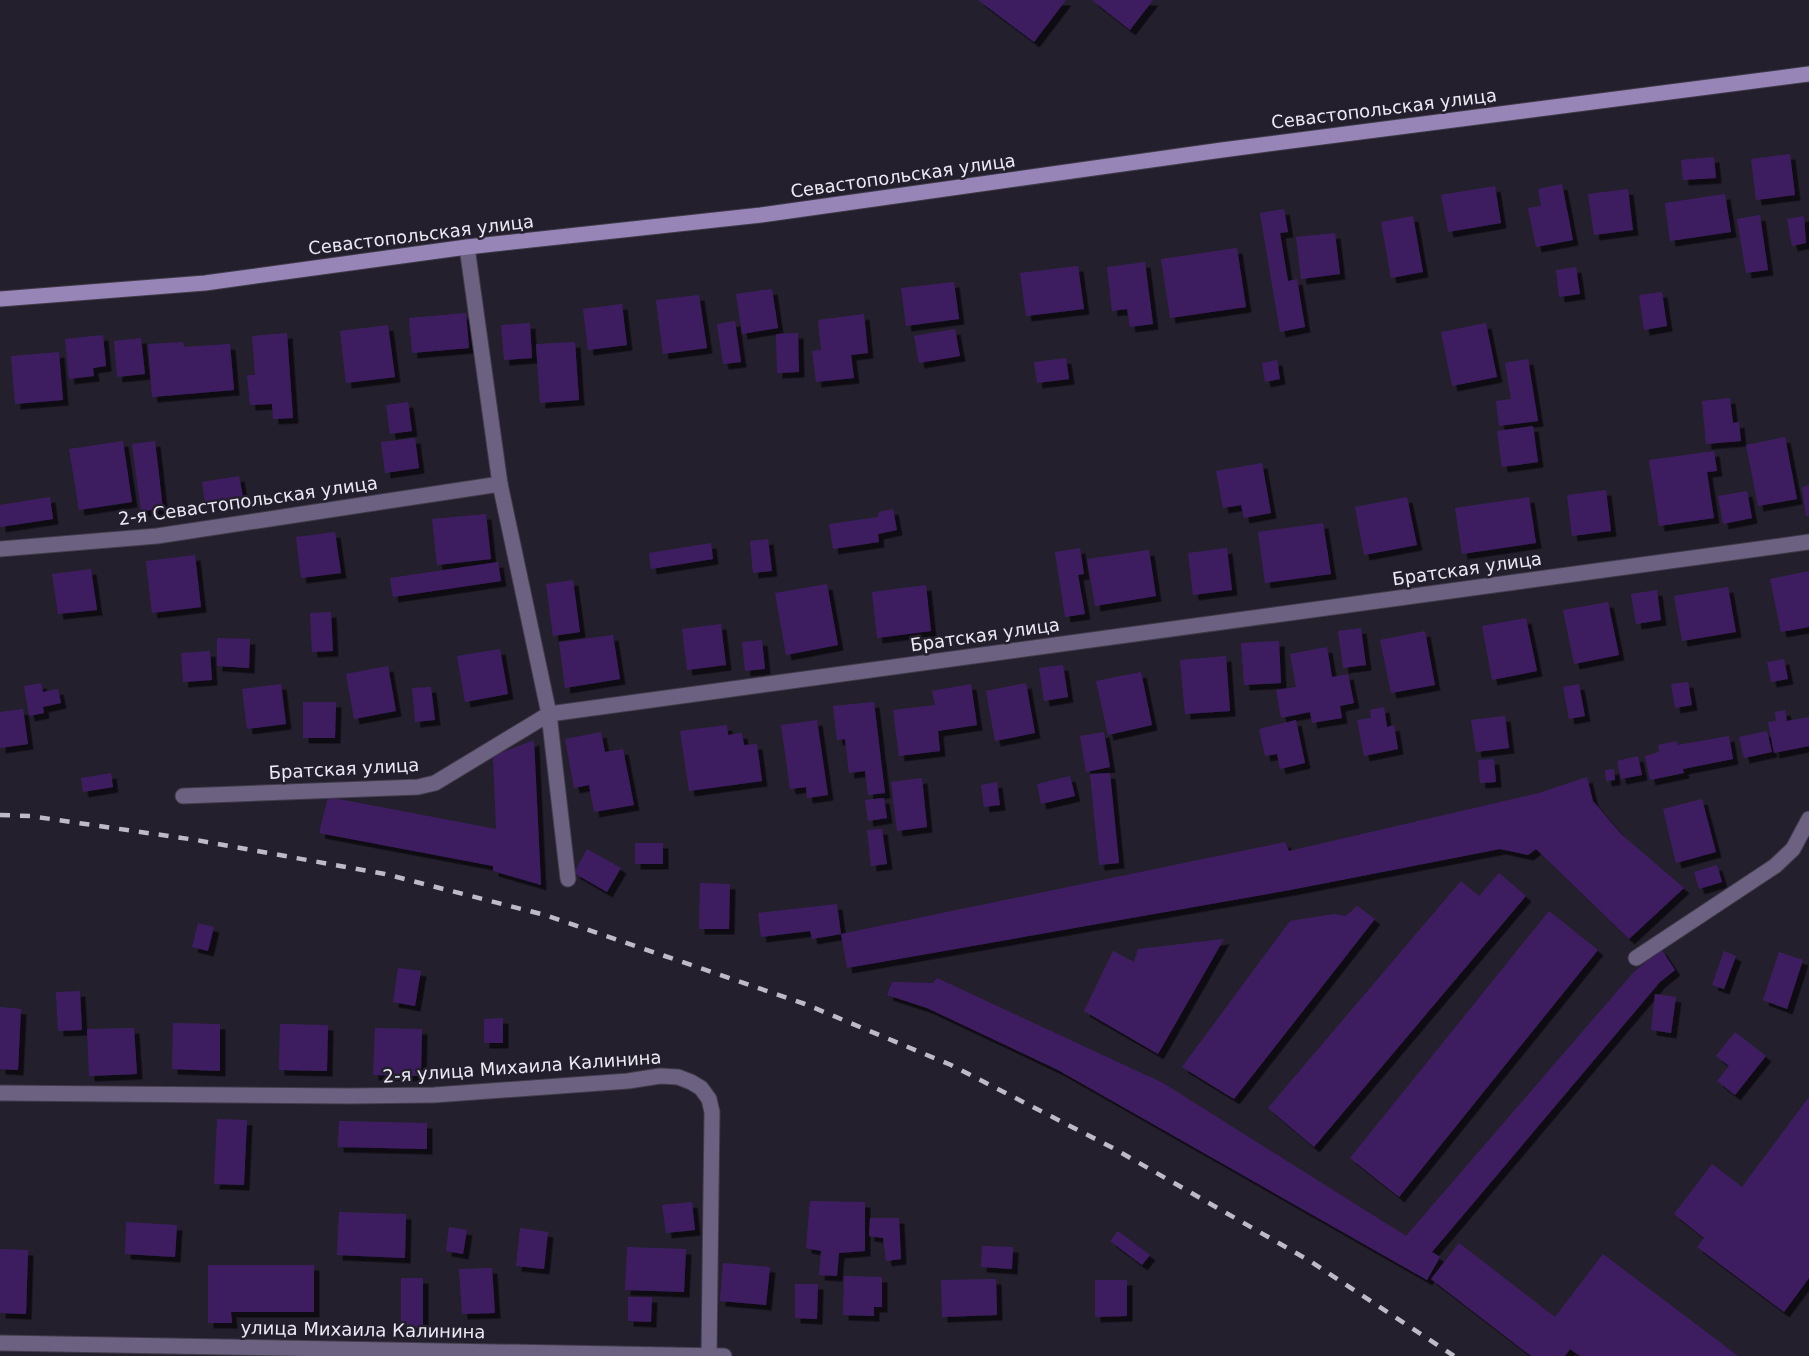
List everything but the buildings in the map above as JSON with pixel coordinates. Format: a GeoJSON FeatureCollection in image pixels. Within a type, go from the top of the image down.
{"type":"FeatureCollection","features":[{"type":"Feature","properties":{"kind":"street","name":"Севастопольская улица"},"geometry":{"type":"LineString","coordinates":[[0,299],[205,283],[467,247],[760,215],[1222,150],[1809,74]]}},
{"type":"Feature","properties":{"kind":"street"},"geometry":{"type":"LineString","coordinates":[[467,247],[500,484],[549,714],[568,879]]}},
{"type":"Feature","properties":{"kind":"street","name":"2-я Севастопольская улица"},"geometry":{"type":"LineString","coordinates":[[0,549],[157,536],[500,484]]}},
{"type":"Feature","properties":{"kind":"street","name":"Братская улица"},"geometry":{"type":"LineString","coordinates":[[183,796],[417,787],[443,779],[549,714],[1809,542]]}},
{"type":"Feature","properties":{"kind":"street"},"geometry":{"type":"LineString","coordinates":[[1636,958],[1775,866],[1793,849],[1809,819]]}},
{"type":"Feature","properties":{"kind":"street","name":"2-я улица Михаила Калинина"},"geometry":{"type":"LineString","coordinates":[[0,1093],[435,1095],[628,1081],[660,1076],[678,1077],[700,1088],[709,1099],[712,1112],[709,1356]]}},
{"type":"Feature","properties":{"kind":"street","name":"улица Михаила Калинина"},"geometry":{"type":"LineString","coordinates":[[0,1342],[724,1356]]}},
{"type":"Feature","properties":{"kind":"railway"},"geometry":{"type":"LineString","coordinates":[[0,815],[30,816],[196,840],[385,874],[545,915],[805,1004],[951,1065],[1113,1148],[1310,1261],[1454,1356]]}}]}
